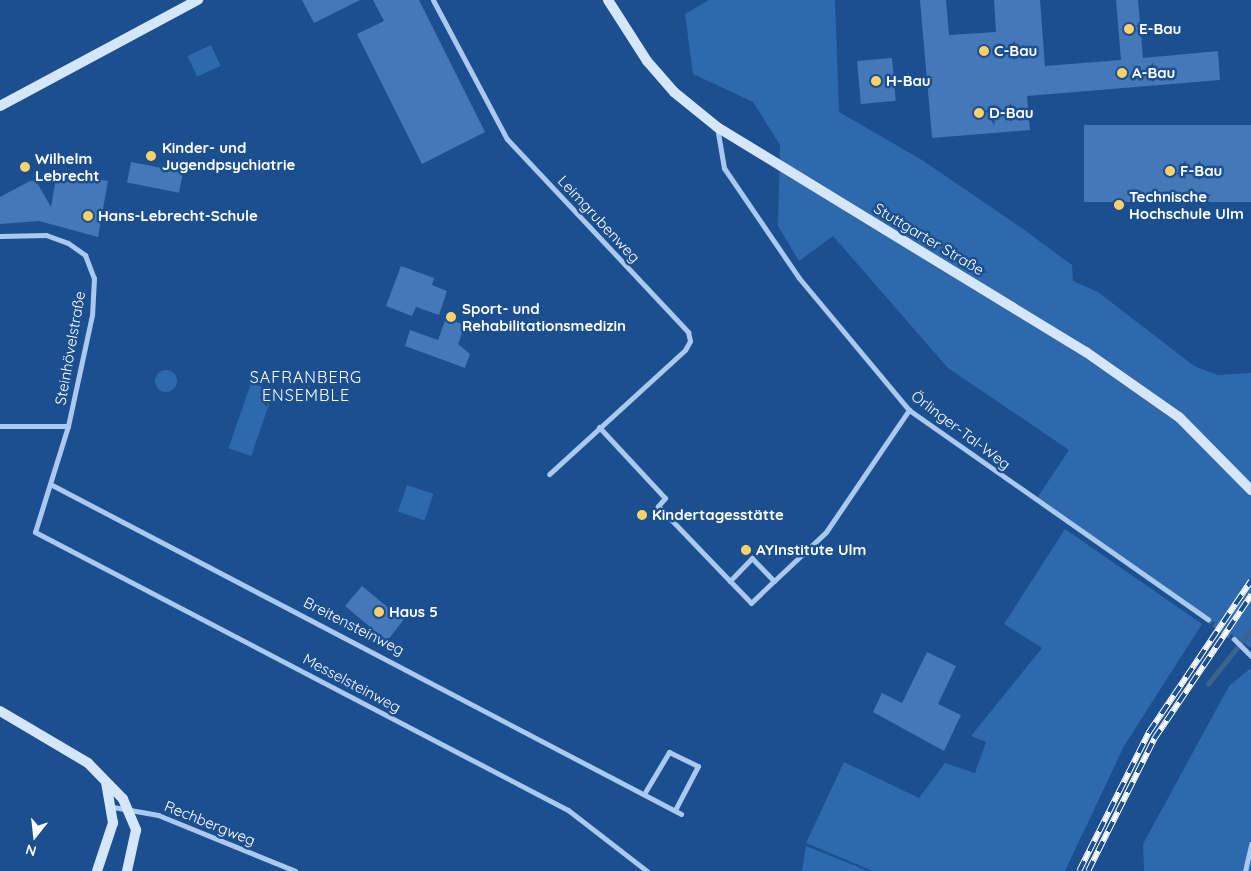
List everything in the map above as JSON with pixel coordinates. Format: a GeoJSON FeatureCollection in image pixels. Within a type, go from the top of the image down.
{"type":"FeatureCollection","features":[{"type":"Feature","properties":{"kind":"main road"},"geometry":{"type":"LineString","coordinates":[[0,106],[198,0]]}},
{"type":"Feature","properties":{"kind":"main road","name":"Stuttgarter Straße"},"geometry":{"type":"LineString","coordinates":[[608,0],[634,45],[656,72],[717,127],[1107,366],[1180,417],[1251,490]]}},
{"type":"Feature","properties":{"kind":"main road"},"geometry":{"type":"LineString","coordinates":[[0,711],[79,756],[104,777],[129,807],[137,840],[127,871]]}},
{"type":"Feature","properties":{"kind":"main road"},"geometry":{"type":"LineString","coordinates":[[97,871],[110,841],[113,808],[104,777]]}},
{"type":"Feature","properties":{"kind":"street","name":"Leimgrubenweg"},"geometry":{"type":"LineString","coordinates":[[433,0],[507,139],[688,332],[690,341],[685,350],[549,474]]}},
{"type":"Feature","properties":{"kind":"street","name":"Örlinger-Tal-Weg"},"geometry":{"type":"LineString","coordinates":[[717,127],[724,168],[799,278],[909,410],[1208,619]]}},
{"type":"Feature","properties":{"kind":"street","name":"Steinhövelstraße"},"geometry":{"type":"LineString","coordinates":[[0,236],[46,235],[68,243],[85,255],[94,278],[92,315],[68,426],[36,532]]}},
{"type":"Feature","properties":{"kind":"street"},"geometry":{"type":"LineString","coordinates":[[599,427],[665,498],[658,506],[751,603],[826,532],[891,443],[909,410]]}},
{"type":"Feature","properties":{"kind":"street"},"geometry":{"type":"LineString","coordinates":[[0,426],[68,426]]}},
{"type":"Feature","properties":{"kind":"street","name":"Breitensteinweg"},"geometry":{"type":"LineString","coordinates":[[52,484],[681,814]]}},
{"type":"Feature","properties":{"kind":"street","name":"Messelsteinweg"},"geometry":{"type":"LineString","coordinates":[[36,532],[568,810],[647,871]]}},
{"type":"Feature","properties":{"kind":"street"},"geometry":{"type":"LineString","coordinates":[[730,582],[752,558],[774,581]]}},
{"type":"Feature","properties":{"kind":"street"},"geometry":{"type":"LineString","coordinates":[[1234,639],[1251,656]]}},
{"type":"Feature","properties":{"kind":"street"},"geometry":{"type":"LineString","coordinates":[[644,794],[670,752],[698,766],[674,810]]}},
{"type":"Feature","properties":{"kind":"street","name":"Rechbergweg"},"geometry":{"type":"LineString","coordinates":[[113,808],[129,807],[295,871]]}},
{"type":"Feature","properties":{"kind":"street"},"geometry":{"type":"LineString","coordinates":[[1245,871],[1251,844]]}},
{"type":"Feature","properties":{"kind":"shaded area"},"geometry":{"type":"Polygon","coordinates":[[[709,0],[835,0],[839,112],[922,160],[1023,229],[1072,265],[1073,281],[1098,292],[1194,366],[1218,375],[1251,373],[1251,648],[1037,498],[1069,450],[948,368],[833,236],[799,261],[778,226],[780,145],[753,102],[693,74],[685,14],[709,0]]]}},
{"type":"Feature","properties":{"kind":"shaded area"},"geometry":{"type":"Polygon","coordinates":[[[211,45],[221,66],[197,77],[187,56],[211,45]]]}},
{"type":"Feature","properties":{"kind":"shaded area"},"geometry":{"type":"Polygon","coordinates":[[[166,370],[174,373],[177,381],[174,389],[166,392],[158,389],[155,381],[158,373],[166,370]]]}},
{"type":"Feature","properties":{"kind":"shaded area"},"geometry":{"type":"Polygon","coordinates":[[[251,383],[274,391],[251,456],[229,448],[251,383]]]}},
{"type":"Feature","properties":{"kind":"shaded area"},"geometry":{"type":"Polygon","coordinates":[[[407,485],[433,494],[424,521],[398,511],[407,485]]]}},
{"type":"Feature","properties":{"kind":"shaded area"},"geometry":{"type":"Polygon","coordinates":[[[1065,529],[1202,624],[1124,746],[1065,871],[873,871],[806,843],[844,762],[919,798],[945,763],[975,773],[986,742],[971,736],[1042,648],[1004,624],[1065,529]]]}},
{"type":"Feature","properties":{"kind":"shaded area"},"geometry":{"type":"Polygon","coordinates":[[[1251,668],[1251,871],[1144,871],[1143,844],[1229,686],[1251,668]]]}},
{"type":"Feature","properties":{"kind":"shaded area"},"geometry":{"type":"Polygon","coordinates":[[[806,846],[868,871],[802,871],[806,846]]]}},
{"type":"Feature","properties":{"kind":"building"},"geometry":{"type":"Polygon","coordinates":[[[302,0],[360,0],[314,23],[302,0]]]}},
{"type":"Feature","properties":{"kind":"building"},"geometry":{"type":"Polygon","coordinates":[[[373,0],[419,0],[485,132],[422,164],[357,34],[384,21],[373,0]]]}},
{"type":"Feature","properties":{"kind":"building"},"geometry":{"type":"Polygon","coordinates":[[[920,0],[946,0],[949,35],[996,32],[994,0],[1040,0],[1045,66],[1121,60],[1116,0],[1138,0],[1143,58],[1218,51],[1220,80],[1027,96],[1030,130],[932,138],[920,0]]]}},
{"type":"Feature","properties":{"kind":"building","name":"H-Bau"},"geometry":{"type":"Polygon","coordinates":[[[892,58],[896,101],[861,104],[857,61],[892,58]]]}},
{"type":"Feature","properties":{"kind":"building","name":"F-Bau"},"geometry":{"type":"Polygon","coordinates":[[[1084,125],[1251,125],[1251,202],[1084,202],[1084,125]]]}},
{"type":"Feature","properties":{"kind":"building"},"geometry":{"type":"Polygon","coordinates":[[[131,162],[183,172],[179,193],[127,183],[131,162]]]}},
{"type":"Feature","properties":{"kind":"building"},"geometry":{"type":"Polygon","coordinates":[[[57,172],[108,181],[98,237],[39,221],[0,224],[0,197],[30,181],[36,181],[51,207],[57,172]]]}},
{"type":"Feature","properties":{"kind":"building"},"geometry":{"type":"Polygon","coordinates":[[[401,266],[434,278],[432,285],[447,291],[439,315],[416,307],[412,316],[386,306],[401,266]]]}},
{"type":"Feature","properties":{"kind":"building"},"geometry":{"type":"Polygon","coordinates":[[[446,318],[465,325],[458,344],[470,354],[465,368],[405,346],[410,330],[438,340],[446,318]]]}},
{"type":"Feature","properties":{"kind":"building","name":"Haus 5"},"geometry":{"type":"Polygon","coordinates":[[[362,586],[391,610],[396,605],[408,614],[387,641],[345,606],[362,586]]]}},
{"type":"Feature","properties":{"kind":"building"},"geometry":{"type":"Polygon","coordinates":[[[927,652],[956,666],[938,704],[961,715],[944,751],[873,712],[882,693],[902,703],[927,652]]]}},
{"type":"Feature","properties":{"kind":"waterway"},"geometry":{"type":"LineString","coordinates":[[1208,684],[1251,630]]}},
{"type":"Feature","properties":{"kind":"tunnel"},"geometry":{"type":"LineString","coordinates":[[1208,619],[1234,639]]}},
{"type":"Feature","properties":{"kind":"railway"},"geometry":{"type":"LineString","coordinates":[[1079,871],[1149,732],[1251,581]]}},
{"type":"Feature","properties":{"kind":"railway"},"geometry":{"type":"LineString","coordinates":[[1088,871],[1154,739],[1251,595]]}},
{"type":"Feature","properties":{"kind":"place","name":"E-Bau"},"geometry":{"type":"Point","coordinates":[1129,29]}},
{"type":"Feature","properties":{"kind":"place","name":"C-Bau"},"geometry":{"type":"Point","coordinates":[984,51]}},
{"type":"Feature","properties":{"kind":"place","name":"A-Bau"},"geometry":{"type":"Point","coordinates":[1122,73]}},
{"type":"Feature","properties":{"kind":"place","name":"H-Bau"},"geometry":{"type":"Point","coordinates":[876,81]}},
{"type":"Feature","properties":{"kind":"place","name":"D-Bau"},"geometry":{"type":"Point","coordinates":[979,113]}},
{"type":"Feature","properties":{"kind":"place","name":"Kinder- und Jugendpsychiatrie"},"geometry":{"type":"Point","coordinates":[151,156]}},
{"type":"Feature","properties":{"kind":"place","name":"Wilhelm Lebrecht"},"geometry":{"type":"Point","coordinates":[25,167]}},
{"type":"Feature","properties":{"kind":"place","name":"F-Bau"},"geometry":{"type":"Point","coordinates":[1170,171]}},
{"type":"Feature","properties":{"kind":"place","name":"Technische Hochschule Ulm"},"geometry":{"type":"Point","coordinates":[1119,205]}},
{"type":"Feature","properties":{"kind":"place","name":"Hans-Lebrecht-Schule"},"geometry":{"type":"Point","coordinates":[88,216]}},
{"type":"Feature","properties":{"kind":"place","name":"Sport- und Rehabilitationsmedizin"},"geometry":{"type":"Point","coordinates":[451,317]}},
{"type":"Feature","properties":{"kind":"place","name":"Kindertagesstätte"},"geometry":{"type":"Point","coordinates":[642,515]}},
{"type":"Feature","properties":{"kind":"place","name":"AYInstitute Ulm"},"geometry":{"type":"Point","coordinates":[746,550]}},
{"type":"Feature","properties":{"kind":"place","name":"Haus 5"},"geometry":{"type":"Point","coordinates":[379,612]}},
{"type":"Feature","properties":{"kind":"district","name":"SAFRANBERG ENSEMBLE"},"geometry":{"type":"Point","coordinates":[306,386]}}]}
